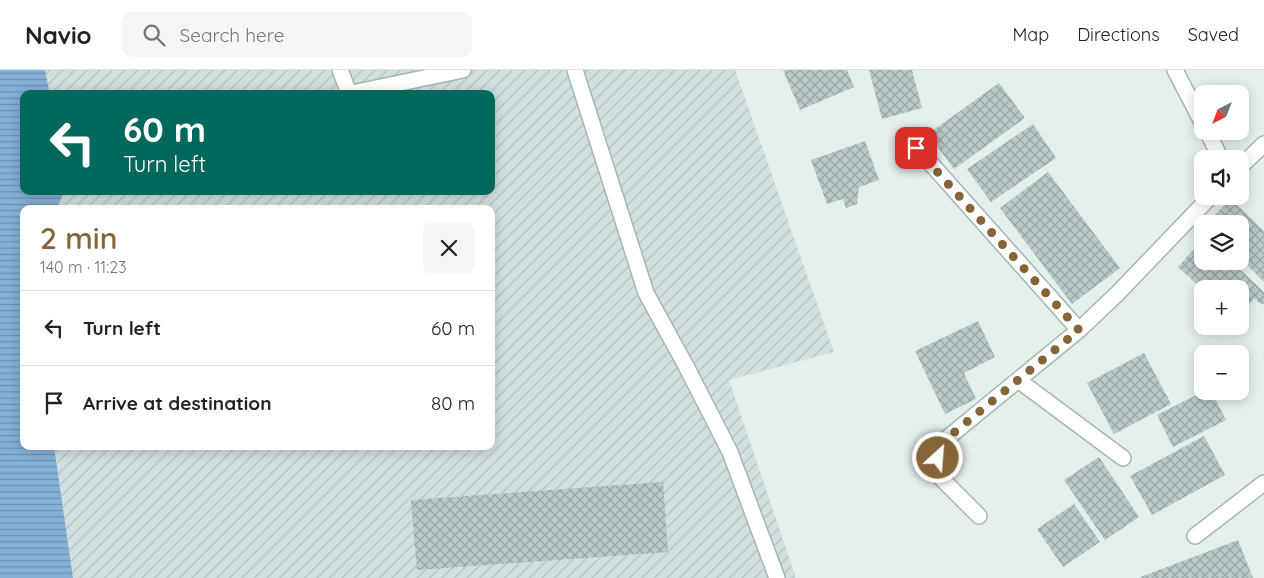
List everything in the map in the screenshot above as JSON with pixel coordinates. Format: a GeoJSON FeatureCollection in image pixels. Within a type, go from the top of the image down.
{"type":"FeatureCollection","features":[{"type":"Feature","properties":{"kind":"street"},"geometry":{"type":"LineString","coordinates":[[340,70],[347,90]]}},
{"type":"Feature","properties":{"kind":"street"},"geometry":{"type":"LineString","coordinates":[[367,90],[463,70]]}},
{"type":"Feature","properties":{"kind":"street"},"geometry":{"type":"LineString","coordinates":[[575,70],[646,293],[730,452],[777,578]]}},
{"type":"Feature","properties":{"kind":"street"},"geometry":{"type":"LineString","coordinates":[[1176,70],[1194,106]]}},
{"type":"Feature","properties":{"kind":"street"},"geometry":{"type":"LineString","coordinates":[[1249,158],[1264,144]]}},
{"type":"Feature","properties":{"kind":"street"},"geometry":{"type":"LineString","coordinates":[[916,148],[1079,330]]}},
{"type":"Feature","properties":{"kind":"street"},"geometry":{"type":"LineString","coordinates":[[979,516],[940,477],[938,458],[940,444],[1079,330],[1117,294],[1202,205]]}},
{"type":"Feature","properties":{"kind":"street"},"geometry":{"type":"LineString","coordinates":[[1018,380],[1123,458]]}},
{"type":"Feature","properties":{"kind":"street"},"geometry":{"type":"LineString","coordinates":[[1195,536],[1264,483]]}},
{"type":"Feature","properties":{"kind":"shaded area"},"geometry":{"type":"Polygon","coordinates":[[[45,70],[735,70],[834,352],[729,380],[796,578],[73,578],[55,450],[495,450],[495,205],[59,205],[62,195],[495,195],[495,90],[49,90],[45,70]]]}},
{"type":"Feature","properties":{"kind":"water"},"geometry":{"type":"Polygon","coordinates":[[[0,70],[45,70],[49,90],[20,90],[20,195],[62,195],[59,205],[20,205],[20,450],[55,450],[73,578],[0,578],[0,70]]]}},
{"type":"Feature","properties":{"kind":"building"},"geometry":{"type":"Polygon","coordinates":[[[783,70],[847,70],[854,87],[800,110],[783,70]]]}},
{"type":"Feature","properties":{"kind":"building"},"geometry":{"type":"Polygon","coordinates":[[[869,70],[912,70],[922,108],[882,119],[869,70]]]}},
{"type":"Feature","properties":{"kind":"building"},"geometry":{"type":"Polygon","coordinates":[[[999,83],[1025,118],[954,169],[928,134],[999,83]]]}},
{"type":"Feature","properties":{"kind":"building"},"geometry":{"type":"Polygon","coordinates":[[[1033,124],[1056,158],[991,202],[967,169],[1033,124]]]}},
{"type":"Feature","properties":{"kind":"building"},"geometry":{"type":"Polygon","coordinates":[[[865,141],[879,180],[859,187],[857,204],[846,208],[843,199],[827,204],[811,160],[865,141]]]}},
{"type":"Feature","properties":{"kind":"building"},"geometry":{"type":"Polygon","coordinates":[[[1048,172],[1120,268],[1072,304],[1000,208],[1048,172]]]}},
{"type":"Feature","properties":{"kind":"building"},"geometry":{"type":"Polygon","coordinates":[[[1225,205],[1237,205],[1248,215],[1215,215],[1225,205]]]}},
{"type":"Feature","properties":{"kind":"building"},"geometry":{"type":"Polygon","coordinates":[[[1249,216],[1264,231],[1264,282],[1249,267],[1249,216]]]}},
{"type":"Feature","properties":{"kind":"building"},"geometry":{"type":"Polygon","coordinates":[[[1194,249],[1194,270],[1241,270],[1264,292],[1264,303],[1262,305],[1254,298],[1249,305],[1249,280],[1194,280],[1194,282],[1178,267],[1194,249]]]}},
{"type":"Feature","properties":{"kind":"building"},"geometry":{"type":"Polygon","coordinates":[[[978,321],[995,357],[964,373],[976,399],[945,414],[915,351],[978,321]]]}},
{"type":"Feature","properties":{"kind":"building"},"geometry":{"type":"Polygon","coordinates":[[[1144,353],[1171,404],[1114,434],[1087,383],[1144,353]]]}},
{"type":"Feature","properties":{"kind":"building"},"geometry":{"type":"Polygon","coordinates":[[[1194,396],[1194,400],[1216,400],[1226,420],[1173,447],[1157,415],[1194,396]]]}},
{"type":"Feature","properties":{"kind":"building"},"geometry":{"type":"Polygon","coordinates":[[[1204,436],[1225,475],[1152,515],[1130,476],[1204,436]]]}},
{"type":"Feature","properties":{"kind":"building"},"geometry":{"type":"Polygon","coordinates":[[[1099,457],[1139,517],[1105,540],[1064,480],[1099,457]]]}},
{"type":"Feature","properties":{"kind":"building"},"geometry":{"type":"Polygon","coordinates":[[[663,482],[668,552],[417,570],[411,500],[663,482]]]}},
{"type":"Feature","properties":{"kind":"building"},"geometry":{"type":"Polygon","coordinates":[[[1074,504],[1100,542],[1063,567],[1037,529],[1074,504]]]}},
{"type":"Feature","properties":{"kind":"building"},"geometry":{"type":"Polygon","coordinates":[[[1238,540],[1253,578],[1138,578],[1238,540]]]}},
{"type":"Feature","properties":{"kind":"route"},"geometry":{"type":"LineString","coordinates":[[916,148],[1079,330],[940,444],[938,458]]}}]}
